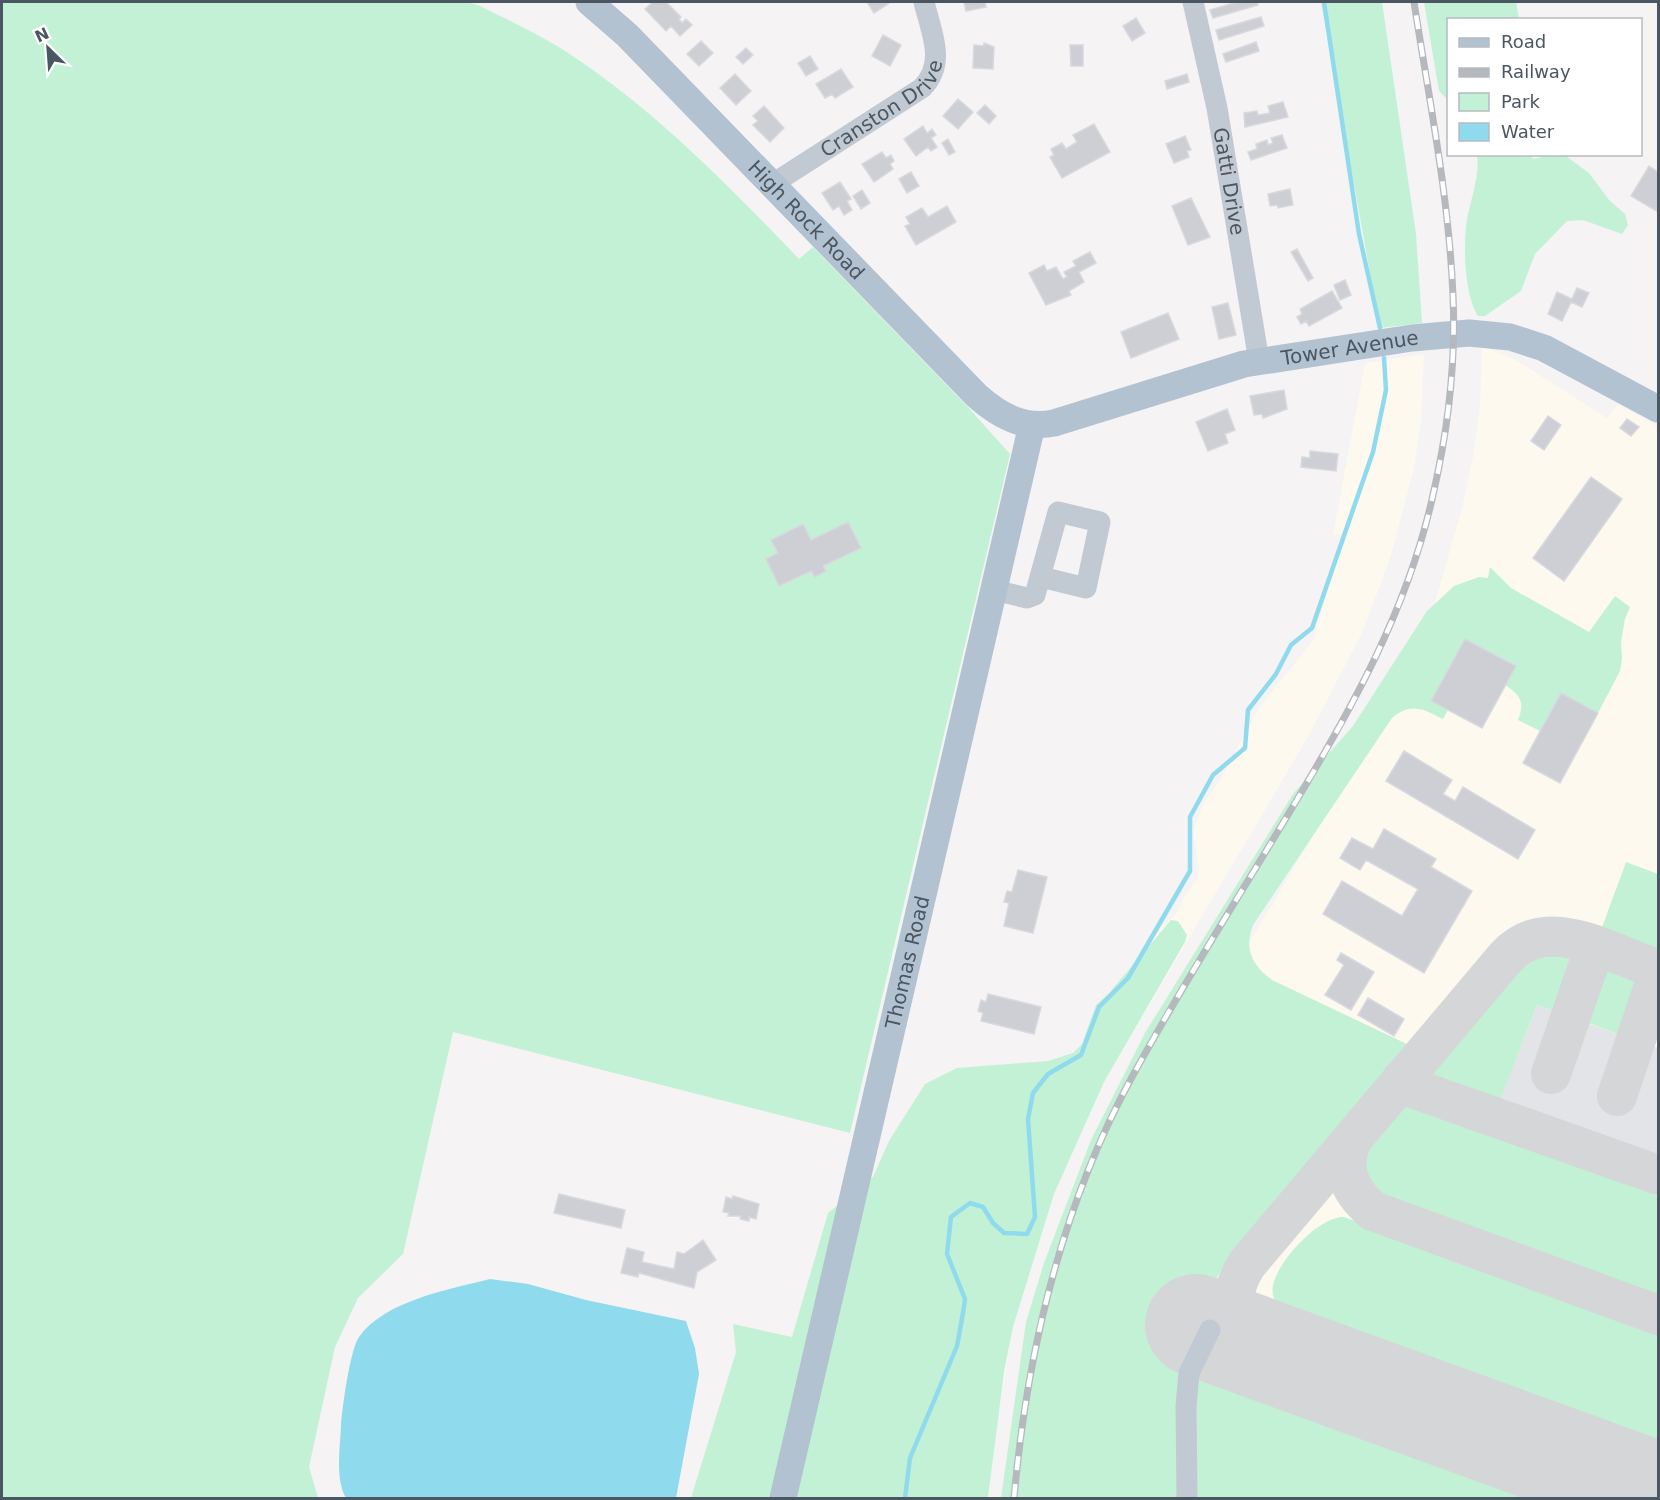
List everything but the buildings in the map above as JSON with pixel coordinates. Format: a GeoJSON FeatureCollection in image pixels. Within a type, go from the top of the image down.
{"type":"FeatureCollection","features":[{"type":"Feature","properties":{"kind":"main road","name":"High Rock Road"},"geometry":{"type":"LineString","coordinates":[[595,3],[977,396],[1004,416],[1032,425]]}},
{"type":"Feature","properties":{"kind":"main road","name":"Tower Avenue"},"geometry":{"type":"LineString","coordinates":[[1032,425],[1078,417],[1221,370],[1258,361],[1468,333],[1521,340],[1550,351],[1659,409]]}},
{"type":"Feature","properties":{"kind":"main road","name":"Thomas Road"},"geometry":{"type":"LineString","coordinates":[[783,1498],[1032,425]]}},
{"type":"Feature","properties":{"kind":"street","name":"Cranston Drive"},"geometry":{"type":"LineString","coordinates":[[771,185],[922,88],[933,77],[936,68],[935,50],[924,2]]}},
{"type":"Feature","properties":{"kind":"street","name":"Gatti Drive"},"geometry":{"type":"LineString","coordinates":[[1193,2],[1217,108],[1258,361]]}},
{"type":"Feature","properties":{"kind":"street"},"geometry":{"type":"LineString","coordinates":[[994,590],[1030,597],[1035,595],[1041,577]]}},
{"type":"Feature","properties":{"kind":"street"},"geometry":{"type":"LineString","coordinates":[[1187,1498],[1186,1406],[1189,1372],[1210,1330]]}},
{"type":"Feature","properties":{"kind":"shaded area"},"geometry":{"type":"Polygon","coordinates":[[[1482,346],[1514,359],[1607,418],[1618,404],[1658,427],[1658,1498],[1044,1498],[1233,970],[1366,747],[1434,606],[1462,508],[1473,457],[1480,405],[1482,346]]]}},
{"type":"Feature","properties":{"kind":"shaded area"},"geometry":{"type":"Polygon","coordinates":[[[1424,354],[1421,422],[1414,468],[1390,559],[1362,633],[1308,737],[1104,1082],[1054,1194],[1013,1327],[997,1420],[989,1498],[909,1498],[1079,1066],[1145,952],[1160,929],[1177,913],[1197,879],[1199,870],[1193,831],[1203,804],[1221,779],[1259,708],[1314,639],[1340,545],[1342,534],[1333,535],[1365,363],[1424,354]]]}},
{"type":"Feature","properties":{"kind":"shaded area"},"geometry":{"type":"Polygon","coordinates":[[[1577,958],[1603,968],[1584,1022],[1623,1036],[1641,982],[1658,988],[1658,1015],[1648,1044],[1658,1048],[1658,1196],[1493,1136],[1506,1105],[1499,1102],[1537,1005],[1557,1012],[1577,958]]]}},
{"type":"Feature","properties":{"kind":"green space"},"geometry":{"type":"Polygon","coordinates":[[[2,2],[468,2],[480,6],[562,49],[626,95],[657,120],[715,174],[799,259],[813,247],[965,404],[1010,454],[850,1133],[453,1032],[403,1254],[358,1298],[335,1347],[309,1467],[318,1498],[2,1498],[2,2]]]}},
{"type":"Feature","properties":{"kind":"green space"},"geometry":{"type":"Polygon","coordinates":[[[1321,2],[1382,2],[1416,234],[1422,323],[1380,328],[1321,2]]]}},
{"type":"Feature","properties":{"kind":"green space"},"geometry":{"type":"Polygon","coordinates":[[[1424,2],[1516,2],[1519,18],[1447,18],[1447,99],[1439,91],[1424,2]]]}},
{"type":"Feature","properties":{"kind":"green space"},"geometry":{"type":"Polygon","coordinates":[[[1477,156],[1530,156],[1534,159],[1545,156],[1566,156],[1589,173],[1609,200],[1625,214],[1628,225],[1622,234],[1583,220],[1567,221],[1535,254],[1521,291],[1485,316],[1478,316],[1473,307],[1467,282],[1465,255],[1467,219],[1476,179],[1477,156]]]}},
{"type":"Feature","properties":{"kind":"green space"},"geometry":{"type":"Polygon","coordinates":[[[1490,567],[1511,588],[1589,632],[1615,596],[1630,607],[1625,619],[1621,642],[1620,671],[1598,713],[1561,693],[1540,731],[1518,720],[1521,709],[1520,700],[1515,692],[1505,685],[1515,666],[1465,639],[1431,701],[1448,710],[1443,719],[1417,709],[1405,710],[1392,718],[1253,925],[1249,942],[1250,949],[1255,963],[1265,975],[1409,1045],[1226,1262],[1207,1295],[1184,1356],[1575,1498],[1001,1498],[1026,1322],[1044,1263],[1091,1140],[1145,1033],[1293,794],[1353,726],[1427,611],[1454,586],[1479,577],[1488,578],[1490,567]]]}},
{"type":"Feature","properties":{"kind":"green space"},"geometry":{"type":"Polygon","coordinates":[[[1626,862],[1658,874],[1658,950],[1601,930],[1626,862]]]}},
{"type":"Feature","properties":{"kind":"green space"},"geometry":{"type":"Polygon","coordinates":[[[1171,920],[1178,921],[1187,935],[1185,942],[1104,1082],[1054,1194],[1013,1327],[1004,1372],[988,1498],[691,1498],[736,1352],[733,1324],[792,1337],[828,1213],[873,1177],[889,1141],[925,1084],[957,1068],[1048,1061],[1073,1053],[1082,1044],[1096,1005],[1109,993],[1171,920]]]}},
{"type":"Feature","properties":{"kind":"green space"},"geometry":{"type":"Polygon","coordinates":[[[1539,944],[1577,958],[1557,1012],[1537,1005],[1499,1103],[1429,1076],[1539,944]]]}},
{"type":"Feature","properties":{"kind":"green space"},"geometry":{"type":"Polygon","coordinates":[[[1603,968],[1641,982],[1623,1036],[1583,1021],[1603,968]]]}},
{"type":"Feature","properties":{"kind":"green space"},"geometry":{"type":"Polygon","coordinates":[[[1405,1103],[1658,1196],[1658,1300],[1381,1198],[1370,1186],[1364,1173],[1364,1161],[1376,1136],[1405,1103]]]}},
{"type":"Feature","properties":{"kind":"green space"},"geometry":{"type":"Polygon","coordinates":[[[1344,1217],[1658,1330],[1658,1457],[1290,1322],[1274,1301],[1272,1290],[1276,1275],[1291,1253],[1312,1232],[1323,1224],[1344,1217]]]}},
{"type":"Feature","properties":{"kind":"water"},"geometry":{"type":"Polygon","coordinates":[[[490,1279],[528,1284],[586,1300],[686,1321],[695,1348],[699,1374],[676,1498],[346,1498],[339,1473],[341,1426],[350,1366],[359,1337],[384,1314],[401,1305],[438,1292],[490,1279]]]}},
{"type":"Feature","properties":{"kind":"waterway"},"geometry":{"type":"LineString","coordinates":[[1324,2],[1359,234],[1380,328]]}},
{"type":"Feature","properties":{"kind":"waterway"},"geometry":{"type":"LineString","coordinates":[[905,1498],[910,1458],[957,1346],[963,1313],[965,1299],[947,1254],[951,1217],[970,1203],[983,1207],[993,1223],[1004,1233],[1027,1234],[1035,1217],[1028,1119],[1033,1093],[1048,1074],[1081,1055],[1099,1007],[1128,978],[1190,871],[1190,817],[1213,775],[1245,748],[1248,710],[1276,674],[1291,645],[1312,628],[1373,452],[1386,390],[1384,358]]}},
{"type":"Feature","properties":{"kind":"taxiway"},"geometry":{"type":"LineString","coordinates":[[1658,969],[1580,940],[1560,937],[1541,938],[1523,944],[1506,957],[1354,1137],[1349,1148],[1346,1168],[1352,1187],[1373,1211],[1658,1315]]}},
{"type":"Feature","properties":{"kind":"taxiway"},"geometry":{"type":"LineString","coordinates":[[1551,1074],[1595,946]]}},
{"type":"Feature","properties":{"kind":"taxiway"},"geometry":{"type":"LineString","coordinates":[[1617,1096],[1658,974]]}},
{"type":"Feature","properties":{"kind":"taxiway"},"geometry":{"type":"LineString","coordinates":[[1402,1079],[1415,1089],[1658,1175]]}},
{"type":"Feature","properties":{"kind":"taxiway"},"geometry":{"type":"LineString","coordinates":[[1269,1351],[1241,1322],[1235,1302],[1235,1290],[1239,1278],[1247,1264],[1354,1137]]}},
{"type":"Feature","properties":{"kind":"runway"},"geometry":{"type":"LineString","coordinates":[[1196,1325],[1658,1493]]}},
{"type":"Feature","properties":{"kind":"railway"},"geometry":{"type":"LineString","coordinates":[[1014,1498],[1020,1443],[1038,1335],[1051,1282],[1085,1177],[1107,1126],[1151,1043],[1336,733],[1376,657],[1409,578],[1422,537],[1433,495],[1447,421],[1454,321],[1451,259],[1443,185],[1414,2]]}}]}
